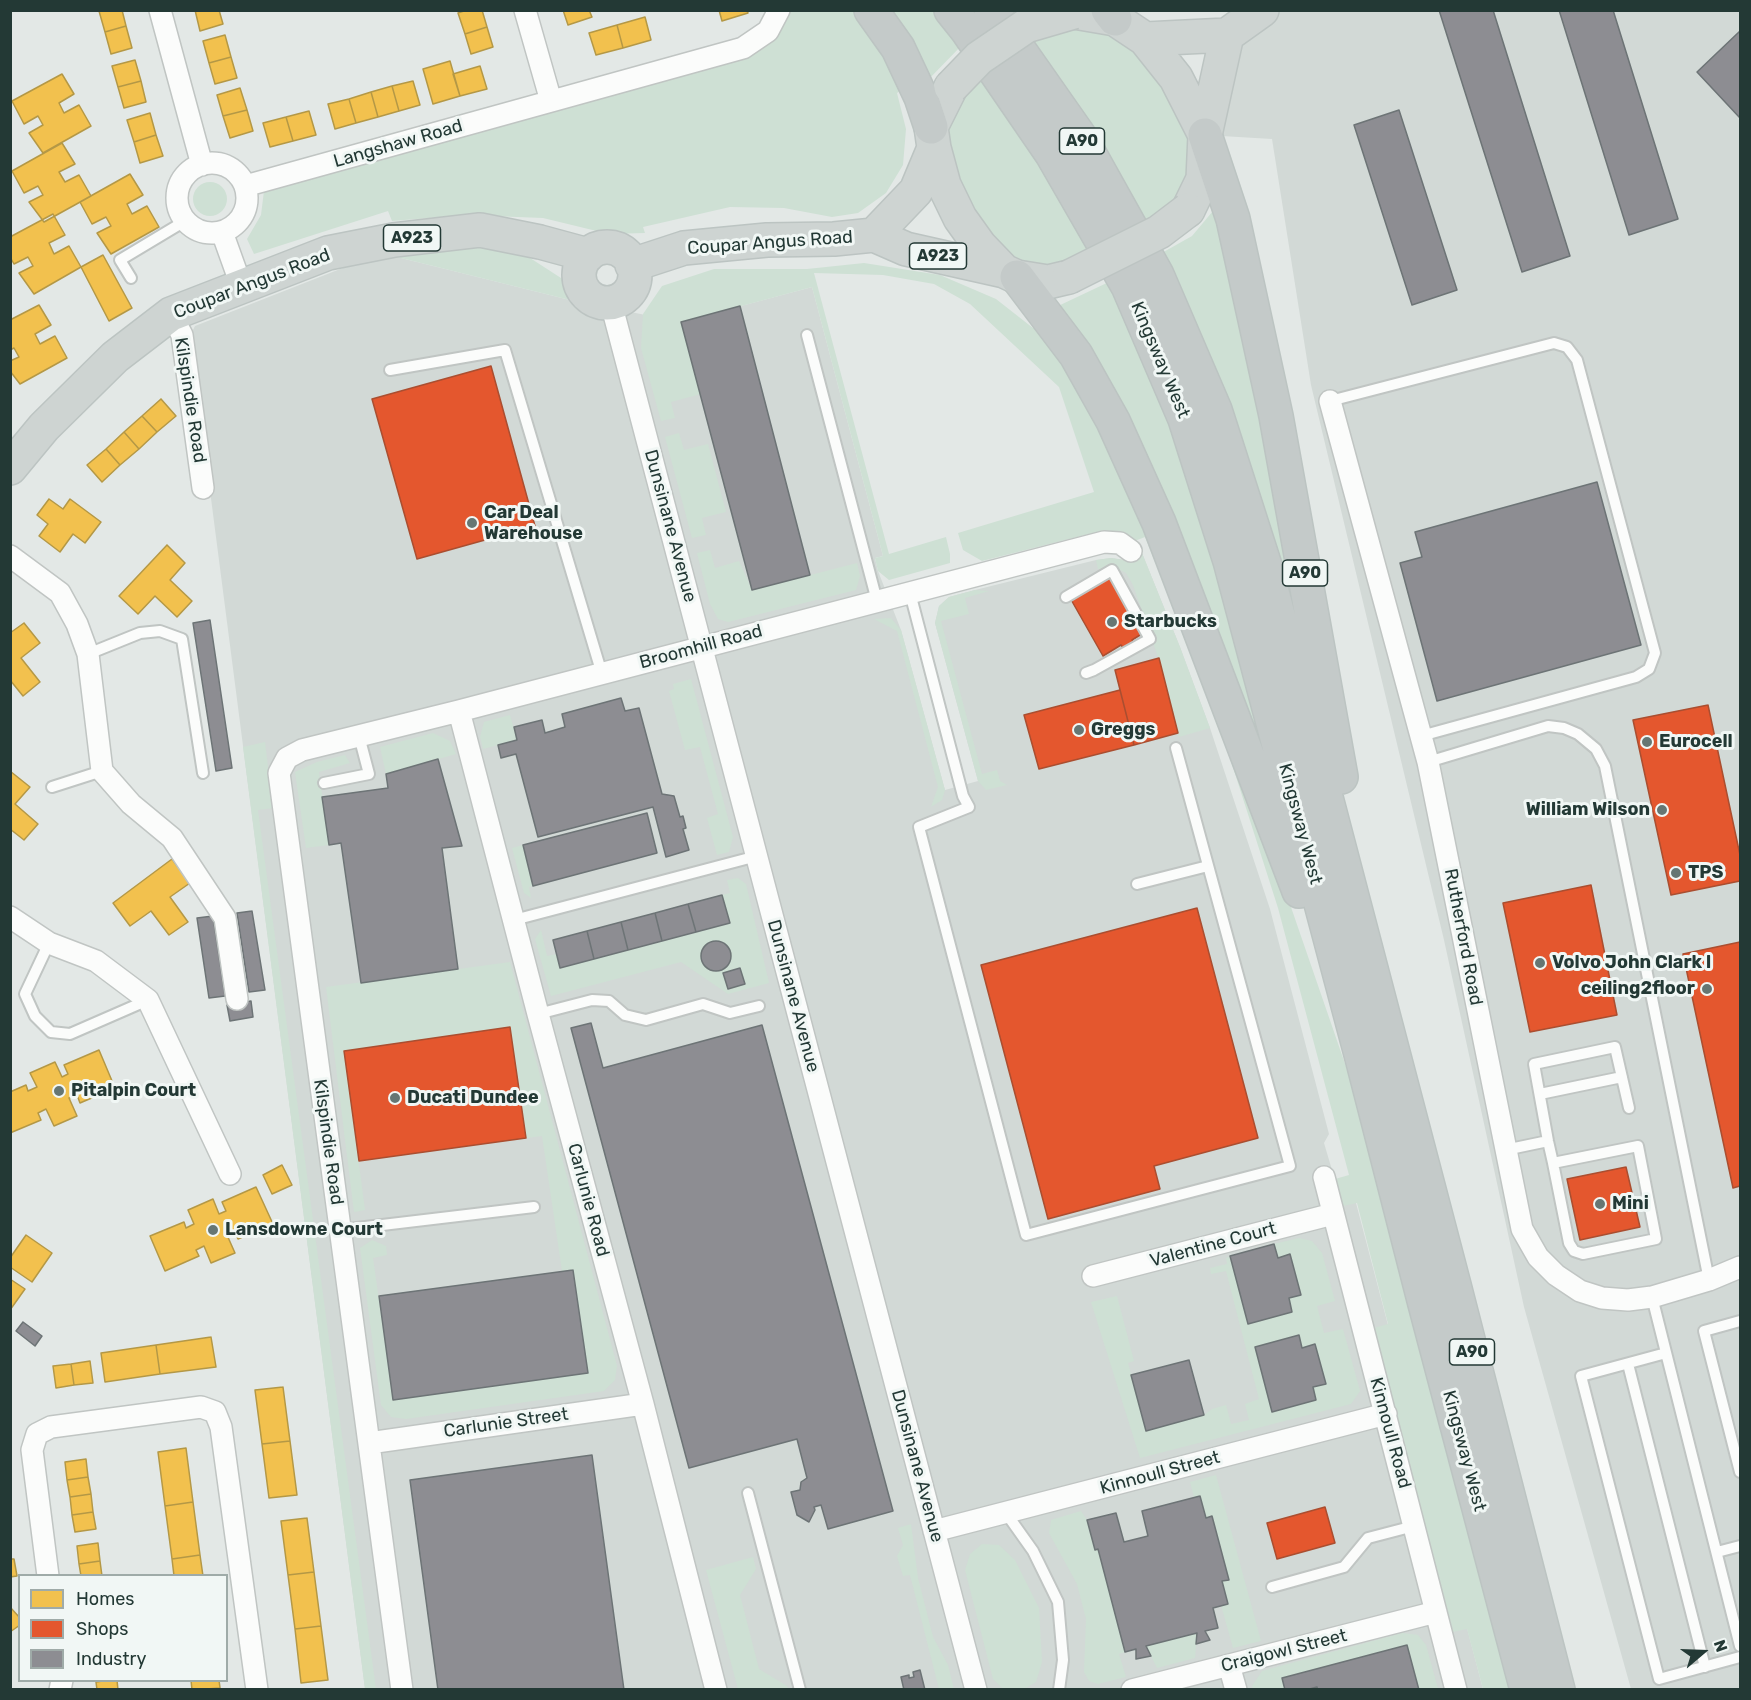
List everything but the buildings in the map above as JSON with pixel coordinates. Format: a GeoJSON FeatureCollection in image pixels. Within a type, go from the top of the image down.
{"type":"FeatureCollection","features":[{"type":"Feature","properties":{"kind":"highway"},"geometry":{"type":"LineString","coordinates":[[871,10],[898,48],[921,97],[932,138]]}},
{"type":"Feature","properties":{"kind":"highway","name":"Kingsway West"},"geometry":{"type":"LineString","coordinates":[[951,10],[1052,154],[1128,286],[1185,419],[1230,561],[1527,1689]]}},
{"type":"Feature","properties":{"kind":"highway","name":"Kingsway West"},"geometry":{"type":"LineString","coordinates":[[991,10],[1080,137],[1157,275],[1215,410],[1266,569],[1558,1689]]}},
{"type":"Feature","properties":{"kind":"highway","name":"A90"},"geometry":{"type":"LineString","coordinates":[[1205,135],[1233,219],[1276,416],[1383,1015]]}},
{"type":"Feature","properties":{"kind":"highway","name":"A90"},"geometry":{"type":"LineString","coordinates":[[1011,274],[1076,355],[1113,421],[1159,523],[1362,1058]]}},
{"type":"Feature","properties":{"kind":"main road"},"geometry":{"type":"LineString","coordinates":[[1145,39],[1227,35],[1262,10]]}},
{"type":"Feature","properties":{"kind":"main road","name":"Coupar Angus Road"},"geometry":{"type":"LineString","coordinates":[[874,235],[916,191],[951,87],[979,58],[1026,26],[1074,12],[1112,15]]}},
{"type":"Feature","properties":{"kind":"main road"},"geometry":{"type":"LineString","coordinates":[[1112,15],[1145,39],[1176,78],[1205,135]]}},
{"type":"Feature","properties":{"kind":"main road"},"geometry":{"type":"LineString","coordinates":[[1205,135],[1227,35]]}},
{"type":"Feature","properties":{"kind":"main road","name":"Coupar Angus Road"},"geometry":{"type":"LineString","coordinates":[[10,468],[44,427],[115,357],[171,314],[328,253],[394,240],[480,230],[540,242],[588,255],[595,250],[613,248],[628,258],[632,265],[684,248],[766,240],[834,239],[874,235],[906,249],[1048,282],[1069,277],[1159,232],[1188,210],[1203,179],[1205,135]]}},
{"type":"Feature","properties":{"kind":"main road"},"geometry":{"type":"LineString","coordinates":[[932,138],[944,185],[960,218],[980,246],[1011,274]]}},
{"type":"Feature","properties":{"kind":"main road"},"geometry":{"type":"LineString","coordinates":[[588,255],[579,270],[579,279],[587,295],[602,303],[620,300],[628,293],[633,285],[632,265]]}},
{"type":"Feature","properties":{"kind":"street"},"geometry":{"type":"LineString","coordinates":[[160,10],[202,165]]}},
{"type":"Feature","properties":{"kind":"street"},"geometry":{"type":"LineString","coordinates":[[525,10],[551,101]]}},
{"type":"Feature","properties":{"kind":"street","name":"Langshaw Road"},"geometry":{"type":"LineString","coordinates":[[245,186],[743,48],[768,31],[779,10]]}},
{"type":"Feature","properties":{"kind":"street"},"geometry":{"type":"LineString","coordinates":[[212,163],[223,165],[240,177],[245,186],[246,208],[233,227],[222,232],[202,232],[193,228],[179,211],[178,189],[183,178],[191,170],[202,165],[212,163]]}},
{"type":"Feature","properties":{"kind":"street"},"geometry":{"type":"LineString","coordinates":[[222,232],[241,285]]}},
{"type":"Feature","properties":{"kind":"street","name":"Dunsinane Avenue"},"geometry":{"type":"LineString","coordinates":[[611,303],[976,1689]]}},
{"type":"Feature","properties":{"kind":"street","name":"Kilspindie Road"},"geometry":{"type":"LineString","coordinates":[[171,314],[182,336],[203,488]]}},
{"type":"Feature","properties":{"kind":"street","name":"Rutherford Road"},"geometry":{"type":"LineString","coordinates":[[1330,401],[1428,762],[1522,1229],[1538,1257],[1556,1275],[1580,1291],[1602,1298],[1628,1300],[1652,1297],[1709,1280],[1740,1267]]}},
{"type":"Feature","properties":{"kind":"street","name":"Broomhill Road"},"geometry":{"type":"LineString","coordinates":[[279,773],[287,758],[302,750],[1104,542],[1120,543],[1131,551]]}},
{"type":"Feature","properties":{"kind":"street"},"geometry":{"type":"LineString","coordinates":[[10,556],[60,593],[77,624],[88,654],[102,771],[131,804],[172,838],[225,918],[237,999]]}},
{"type":"Feature","properties":{"kind":"street","name":"Carlunie Road"},"geometry":{"type":"LineString","coordinates":[[459,711],[643,1404],[716,1689]]}},
{"type":"Feature","properties":{"kind":"street","name":"Kilspindie Road"},"geometry":{"type":"LineString","coordinates":[[279,773],[402,1689]]}},
{"type":"Feature","properties":{"kind":"street"},"geometry":{"type":"LineString","coordinates":[[12,920],[49,943],[96,961],[148,1000],[230,1174]]}},
{"type":"Feature","properties":{"kind":"street","name":"Kinnoull Road"},"geometry":{"type":"LineString","coordinates":[[1324,1177],[1456,1689]]}},
{"type":"Feature","properties":{"kind":"street","name":"Valentine Court"},"geometry":{"type":"LineString","coordinates":[[1093,1276],[1333,1214]]}},
{"type":"Feature","properties":{"kind":"street","name":"Carlunie Street"},"geometry":{"type":"LineString","coordinates":[[369,1443],[643,1404]]}},
{"type":"Feature","properties":{"kind":"street"},"geometry":{"type":"LineString","coordinates":[[48,1574],[32,1450],[37,1434],[51,1427],[201,1407],[215,1412],[221,1426],[257,1689]]}},
{"type":"Feature","properties":{"kind":"street","name":"Kinnoull Street"},"geometry":{"type":"LineString","coordinates":[[934,1531],[1386,1414]]}},
{"type":"Feature","properties":{"kind":"street","name":"Craigowl Street"},"geometry":{"type":"LineString","coordinates":[[1132,1689],[1436,1612]]}},
{"type":"Feature","properties":{"kind":"street"},"geometry":{"type":"LineString","coordinates":[[1229,1665],[1236,1689]]}},
{"type":"Feature","properties":{"kind":"lane"},"geometry":{"type":"LineString","coordinates":[[131,278],[120,260],[185,221]]}},
{"type":"Feature","properties":{"kind":"lane"},"geometry":{"type":"LineString","coordinates":[[807,335],[877,601]]}},
{"type":"Feature","properties":{"kind":"lane"},"geometry":{"type":"LineString","coordinates":[[1330,401],[1554,343],[1567,346],[1577,360],[1655,653],[1649,669],[1636,677],[1421,736]]}},
{"type":"Feature","properties":{"kind":"lane"},"geometry":{"type":"LineString","coordinates":[[390,370],[505,350],[602,674]]}},
{"type":"Feature","properties":{"kind":"lane"},"geometry":{"type":"LineString","coordinates":[[1066,597],[1112,570],[1150,639],[1086,673]]}},
{"type":"Feature","properties":{"kind":"lane"},"geometry":{"type":"LineString","coordinates":[[910,593],[963,796],[969,807],[919,827],[1026,1235],[1290,1166],[1176,748]]}},
{"type":"Feature","properties":{"kind":"lane"},"geometry":{"type":"LineString","coordinates":[[88,654],[140,633],[160,630],[182,639],[203,773]]}},
{"type":"Feature","properties":{"kind":"lane"},"geometry":{"type":"LineString","coordinates":[[1428,762],[1548,726],[1564,728],[1578,735],[1596,749],[1605,766],[1709,1280]]}},
{"type":"Feature","properties":{"kind":"lane"},"geometry":{"type":"LineString","coordinates":[[324,783],[369,774],[359,736]]}},
{"type":"Feature","properties":{"kind":"lane"},"geometry":{"type":"LineString","coordinates":[[52,787],[102,771]]}},
{"type":"Feature","properties":{"kind":"lane"},"geometry":{"type":"LineString","coordinates":[[514,920],[756,856]]}},
{"type":"Feature","properties":{"kind":"lane"},"geometry":{"type":"LineString","coordinates":[[1137,884],[1208,866]]}},
{"type":"Feature","properties":{"kind":"lane"},"geometry":{"type":"LineString","coordinates":[[49,943],[25,994],[35,1016],[51,1032],[70,1034],[148,1000]]}},
{"type":"Feature","properties":{"kind":"lane"},"geometry":{"type":"LineString","coordinates":[[538,1014],[591,1000],[609,1001],[625,1015],[646,1020],[703,1004],[730,1013],[759,1006]]}},
{"type":"Feature","properties":{"kind":"lane"},"geometry":{"type":"LineString","coordinates":[[1552,1163],[1638,1146],[1656,1239],[1583,1254],[1574,1251],[1569,1243],[1552,1163],[1534,1064],[1615,1047],[1629,1108]]}},
{"type":"Feature","properties":{"kind":"lane"},"geometry":{"type":"LineString","coordinates":[[1540,1094],[1622,1077]]}},
{"type":"Feature","properties":{"kind":"lane"},"geometry":{"type":"LineString","coordinates":[[1506,1150],[1548,1141]]}},
{"type":"Feature","properties":{"kind":"lane"},"geometry":{"type":"LineString","coordinates":[[340,1230],[534,1207]]}},
{"type":"Feature","properties":{"kind":"lane"},"geometry":{"type":"LineString","coordinates":[[1652,1297],[1740,1646]]}},
{"type":"Feature","properties":{"kind":"lane"},"geometry":{"type":"LineString","coordinates":[[1740,1321],[1704,1331],[1740,1472]]}},
{"type":"Feature","properties":{"kind":"lane"},"geometry":{"type":"LineString","coordinates":[[1666,1353],[1581,1376],[1659,1679],[1662,1684],[1705,1667],[1740,1658]]}},
{"type":"Feature","properties":{"kind":"lane"},"geometry":{"type":"LineString","coordinates":[[1628,1364],[1705,1667]]}},
{"type":"Feature","properties":{"kind":"lane"},"geometry":{"type":"LineString","coordinates":[[748,1493],[800,1689]]}},
{"type":"Feature","properties":{"kind":"lane"},"geometry":{"type":"LineString","coordinates":[[1006,1512],[1033,1551],[1059,1602],[1063,1660],[1059,1689]]}},
{"type":"Feature","properties":{"kind":"lane"},"geometry":{"type":"LineString","coordinates":[[1272,1587],[1344,1567],[1368,1538],[1414,1526]]}},
{"type":"Feature","properties":{"kind":"lane"},"geometry":{"type":"LineString","coordinates":[[1717,1552],[1740,1546]]}},
{"type":"Feature","properties":{"kind":"shaded area"},"geometry":{"type":"Polygon","coordinates":[[[1267,11],[1740,11],[1740,1689],[1631,1689],[1524,1307],[1444,940],[1311,385],[1272,139],[1205,135],[1233,46],[1267,11]]]}},
{"type":"Feature","properties":{"kind":"shaded area"},"geometry":{"type":"Polygon","coordinates":[[[381,253],[570,300],[681,322],[812,287],[883,556],[875,558],[878,571],[901,630],[945,790],[978,781],[935,623],[939,606],[949,597],[975,590],[1096,560],[1111,558],[1125,560],[1142,553],[1210,728],[1270,909],[1329,1134],[1324,1143],[1335,1179],[1356,1203],[1388,1325],[1374,1329],[1453,1631],[1467,1628],[1483,1689],[365,1689],[190,336],[195,326],[381,253]]]}},
{"type":"Feature","properties":{"kind":"green space"},"geometry":{"type":"Polygon","coordinates":[[[790,11],[859,11],[906,87],[897,93],[906,129],[903,165],[886,193],[858,213],[832,217],[784,208],[730,207],[643,227],[645,233],[609,234],[543,218],[465,215],[392,221],[388,211],[254,254],[247,239],[261,215],[264,191],[775,38],[790,11]]]}},
{"type":"Feature","properties":{"kind":"green space"},"geometry":{"type":"Polygon","coordinates":[[[883,11],[937,11],[964,43],[927,81],[883,11]]]}},
{"type":"Feature","properties":{"kind":"green space"},"geometry":{"type":"Polygon","coordinates":[[[1091,27],[1129,45],[1163,85],[1190,141],[1191,180],[1169,207],[1143,222],[1031,40],[1058,29],[1091,27]]]}},
{"type":"Feature","properties":{"kind":"green space"},"geometry":{"type":"Polygon","coordinates":[[[985,74],[1094,249],[1045,270],[1012,260],[985,236],[955,178],[946,136],[958,99],[985,74]]]}},
{"type":"Feature","properties":{"kind":"green space"},"geometry":{"type":"Polygon","coordinates":[[[210,182],[222,187],[227,199],[222,211],[210,216],[198,211],[193,199],[198,187],[210,182]]]}},
{"type":"Feature","properties":{"kind":"green space"},"geometry":{"type":"Polygon","coordinates":[[[1218,205],[1303,617],[1292,620],[1160,254],[1192,236],[1218,205]]]}},
{"type":"Feature","properties":{"kind":"green space"},"geometry":{"type":"Polygon","coordinates":[[[479,245],[527,256],[561,278],[570,300],[381,253],[479,245]]]}},
{"type":"Feature","properties":{"kind":"green space"},"geometry":{"type":"Polygon","coordinates":[[[864,263],[940,275],[996,299],[1033,328],[1043,327],[1077,374],[1222,707],[1373,1145],[1514,1689],[1483,1689],[1467,1629],[1453,1632],[1374,1328],[1388,1324],[1357,1203],[1343,1206],[1335,1179],[1349,1175],[1278,908],[1214,708],[1145,537],[1132,542],[1119,533],[1085,535],[982,561],[963,550],[958,533],[1094,492],[1059,387],[970,304],[934,284],[883,275],[814,273],[889,554],[946,537],[950,563],[889,580],[878,571],[875,558],[883,556],[812,287],[682,322],[701,394],[671,402],[675,418],[661,421],[641,348],[643,314],[662,286],[714,269],[807,269],[864,263]]]}},
{"type":"Feature","properties":{"kind":"green space"},"geometry":{"type":"Polygon","coordinates":[[[1111,281],[1176,423],[1270,753],[1261,756],[1056,307],[1111,281]]]}},
{"type":"Feature","properties":{"kind":"green space"},"geometry":{"type":"Polygon","coordinates":[[[679,433],[684,450],[708,444],[726,512],[702,518],[706,535],[692,538],[665,437],[679,433]]]}},
{"type":"Feature","properties":{"kind":"green space"},"geometry":{"type":"Polygon","coordinates":[[[710,550],[715,568],[739,561],[752,590],[857,563],[860,576],[856,590],[728,622],[718,619],[710,604],[697,553],[710,550]]]}},
{"type":"Feature","properties":{"kind":"green space"},"geometry":{"type":"Polygon","coordinates":[[[1142,553],[1210,728],[1179,737],[1157,654],[1133,585],[1126,573],[1114,567],[1098,569],[1096,560],[1111,558],[1125,560],[1142,553]]]}},
{"type":"Feature","properties":{"kind":"green space"},"geometry":{"type":"Polygon","coordinates":[[[975,590],[989,591],[965,598],[969,614],[941,621],[982,774],[997,770],[1000,781],[1007,785],[986,790],[978,781],[935,623],[939,606],[949,597],[975,590]]]}},
{"type":"Feature","properties":{"kind":"green space"},"geometry":{"type":"Polygon","coordinates":[[[891,618],[901,630],[945,790],[942,800],[931,807],[938,787],[897,631],[874,619],[891,618]]]}},
{"type":"Feature","properties":{"kind":"green space"},"geometry":{"type":"Polygon","coordinates":[[[691,679],[733,837],[729,852],[717,855],[707,818],[718,814],[700,747],[685,750],[669,691],[674,689],[673,684],[691,679]]]}},
{"type":"Feature","properties":{"kind":"green space"},"geometry":{"type":"Polygon","coordinates":[[[510,715],[517,740],[483,749],[480,737],[484,722],[510,715]]]}},
{"type":"Feature","properties":{"kind":"green space"},"geometry":{"type":"Polygon","coordinates":[[[433,733],[450,741],[456,754],[386,774],[380,747],[433,733]]]}},
{"type":"Feature","properties":{"kind":"green space"},"geometry":{"type":"Polygon","coordinates":[[[265,742],[273,808],[258,810],[376,1689],[365,1689],[243,747],[265,742]]]}},
{"type":"Feature","properties":{"kind":"green space"},"geometry":{"type":"Polygon","coordinates":[[[345,755],[350,763],[319,772],[329,845],[306,848],[295,772],[317,762],[345,755]]]}},
{"type":"Feature","properties":{"kind":"green space"},"geometry":{"type":"Polygon","coordinates":[[[523,845],[533,886],[529,887],[531,898],[524,893],[512,848],[523,845]]]}},
{"type":"Feature","properties":{"kind":"green space"},"geometry":{"type":"Polygon","coordinates":[[[738,878],[746,884],[769,983],[728,994],[681,962],[551,996],[535,939],[541,930],[547,956],[557,954],[561,968],[729,924],[722,895],[730,893],[727,880],[738,878]]]}},
{"type":"Feature","properties":{"kind":"green space"},"geometry":{"type":"Polygon","coordinates":[[[510,962],[617,1366],[615,1380],[604,1391],[406,1419],[391,1417],[381,1405],[360,1248],[372,1240],[386,1246],[387,1255],[373,1258],[393,1400],[588,1373],[573,1270],[562,1271],[542,1136],[526,1138],[510,1028],[344,1051],[365,1210],[354,1212],[326,987],[510,962]]]}},
{"type":"Feature","properties":{"kind":"green space"},"geometry":{"type":"Polygon","coordinates":[[[1299,1238],[1312,1241],[1322,1253],[1335,1301],[1317,1306],[1324,1333],[1343,1329],[1360,1391],[1351,1404],[1140,1458],[1091,1302],[1117,1296],[1134,1361],[1128,1363],[1146,1430],[1204,1415],[1212,1409],[1226,1405],[1231,1424],[1249,1420],[1245,1404],[1259,1399],[1226,1271],[1211,1274],[1210,1268],[1227,1264],[1226,1258],[1230,1256],[1249,1323],[1292,1312],[1289,1298],[1301,1295],[1290,1255],[1278,1258],[1274,1244],[1299,1238]]]}},
{"type":"Feature","properties":{"kind":"green space"},"geometry":{"type":"Polygon","coordinates":[[[1216,1475],[1261,1641],[1233,1648],[1221,1605],[1228,1603],[1222,1581],[1229,1579],[1213,1517],[1206,1518],[1200,1496],[1194,1497],[1190,1482],[1216,1475]]]}},
{"type":"Feature","properties":{"kind":"green space"},"geometry":{"type":"Polygon","coordinates":[[[1081,1511],[1087,1520],[1095,1550],[1098,1549],[1125,1652],[1119,1654],[1126,1677],[1098,1684],[1089,1681],[1084,1672],[1086,1619],[1077,1584],[1049,1533],[1051,1520],[1081,1511]]]}},
{"type":"Feature","properties":{"kind":"green space"},"geometry":{"type":"Polygon","coordinates":[[[911,1524],[918,1578],[933,1637],[948,1665],[954,1689],[939,1689],[910,1575],[903,1576],[897,1556],[903,1545],[898,1528],[911,1524]]]}},
{"type":"Feature","properties":{"kind":"green space"},"geometry":{"type":"Polygon","coordinates":[[[982,1544],[999,1545],[1015,1560],[1039,1608],[1042,1662],[1036,1682],[1024,1689],[1003,1689],[993,1679],[965,1570],[970,1554],[982,1544]]]}},
{"type":"Feature","properties":{"kind":"green space"},"geometry":{"type":"Polygon","coordinates":[[[753,1557],[756,1569],[740,1595],[759,1669],[787,1686],[788,1689],[738,1689],[706,1570],[753,1557]]]}},
{"type":"Feature","properties":{"kind":"green space"},"geometry":{"type":"Polygon","coordinates":[[[1197,1633],[1195,1658],[1157,1668],[1146,1646],[1197,1633]]]}},
{"type":"Feature","properties":{"kind":"green space"},"geometry":{"type":"Polygon","coordinates":[[[1402,1633],[1418,1635],[1426,1645],[1438,1689],[1419,1689],[1407,1645],[1282,1678],[1285,1689],[1253,1689],[1252,1686],[1262,1671],[1402,1633]]]}},
{"type":"Feature","properties":{"kind":"place","name":"Car Deal Warehouse"},"geometry":{"type":"Point","coordinates":[472,523]}},
{"type":"Feature","properties":{"kind":"place","name":"Starbucks"},"geometry":{"type":"Point","coordinates":[1112,622]}},
{"type":"Feature","properties":{"kind":"place","name":"Greggs"},"geometry":{"type":"Point","coordinates":[1079,730]}},
{"type":"Feature","properties":{"kind":"place","name":"Eurocell"},"geometry":{"type":"Point","coordinates":[1647,742]}},
{"type":"Feature","properties":{"kind":"place","name":"William Wilson"},"geometry":{"type":"Point","coordinates":[1662,810]}},
{"type":"Feature","properties":{"kind":"place","name":"TPS"},"geometry":{"type":"Point","coordinates":[1676,873]}},
{"type":"Feature","properties":{"kind":"place","name":"Volvo John Clark l"},"geometry":{"type":"Point","coordinates":[1540,963]}},
{"type":"Feature","properties":{"kind":"place","name":"ceiling2floor"},"geometry":{"type":"Point","coordinates":[1707,989]}},
{"type":"Feature","properties":{"kind":"place","name":"Pitalpin Court"},"geometry":{"type":"Point","coordinates":[59,1091]}},
{"type":"Feature","properties":{"kind":"place","name":"Ducati Dundee"},"geometry":{"type":"Point","coordinates":[395,1098]}},
{"type":"Feature","properties":{"kind":"place","name":"Mini"},"geometry":{"type":"Point","coordinates":[1600,1204]}},
{"type":"Feature","properties":{"kind":"place","name":"Lansdowne Court"},"geometry":{"type":"Point","coordinates":[213,1230]}}]}
